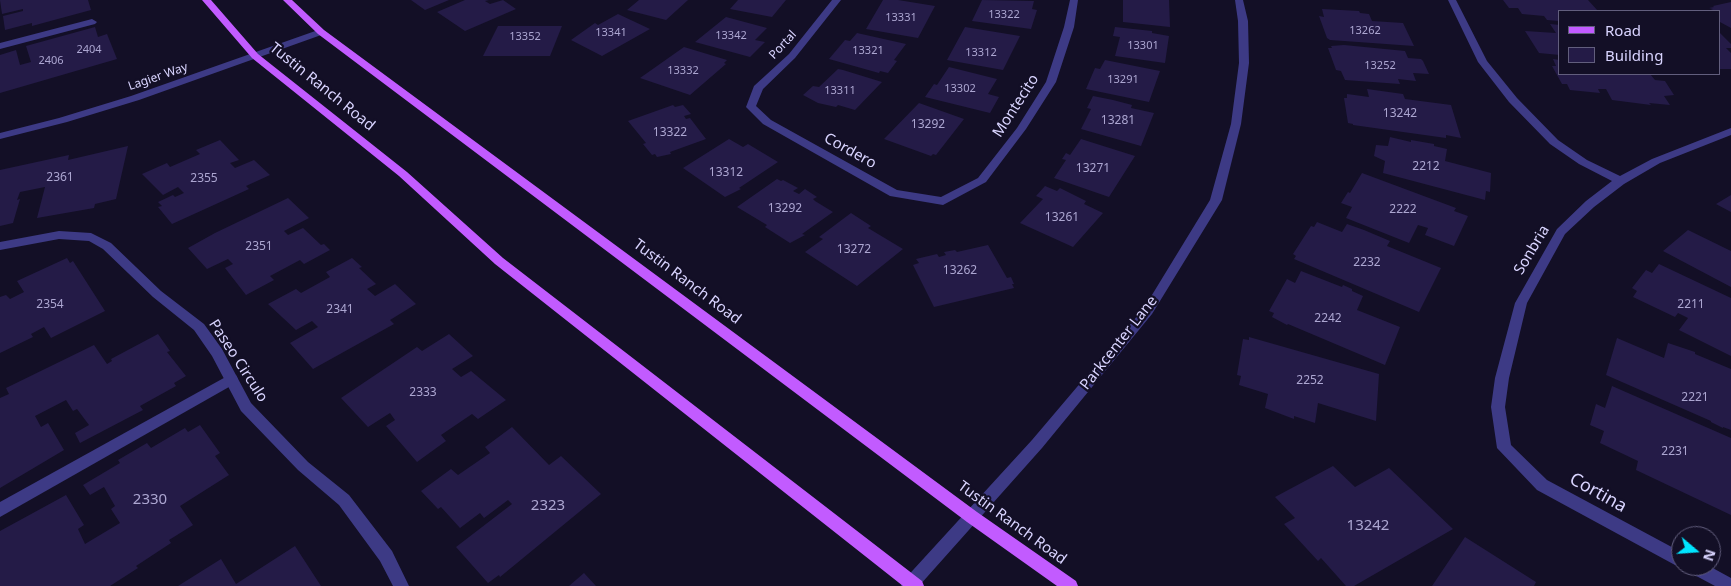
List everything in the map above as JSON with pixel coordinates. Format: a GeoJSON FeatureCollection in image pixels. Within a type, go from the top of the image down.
{"type":"FeatureCollection","features":[{"type":"Feature","properties":{"kind":"main road","name":"Tustin Ranch Road"},"geometry":{"type":"LineString","coordinates":[[206,0],[255,56],[403,174],[499,260],[912,585]]}},
{"type":"Feature","properties":{"kind":"main road","name":"Tustin Ranch Road"},"geometry":{"type":"LineString","coordinates":[[287,0],[321,32],[972,517],[1070,586]]}},
{"type":"Feature","properties":{"kind":"street","name":"Portal"},"geometry":{"type":"LineString","coordinates":[[751,107],[758,88],[792,56],[837,0]]}},
{"type":"Feature","properties":{"kind":"street","name":"Montecito"},"geometry":{"type":"LineString","coordinates":[[942,201],[982,180],[1021,130],[1051,82],[1069,27],[1074,0]]}},
{"type":"Feature","properties":{"kind":"street","name":"Parkcenter Lane"},"geometry":{"type":"LineString","coordinates":[[912,585],[1037,444],[1148,311],[1216,200],[1236,124],[1244,63],[1243,21],[1239,0]]}},
{"type":"Feature","properties":{"kind":"street"},"geometry":{"type":"LineString","coordinates":[[1452,0],[1484,62],[1512,100],[1554,142],[1584,162],[1620,181]]}},
{"type":"Feature","properties":{"kind":"street"},"geometry":{"type":"LineString","coordinates":[[0,46],[92,22]]}},
{"type":"Feature","properties":{"kind":"street","name":"Lagier Way"},"geometry":{"type":"LineString","coordinates":[[0,136],[63,120],[136,98],[321,32]]}},
{"type":"Feature","properties":{"kind":"street","name":"Cordero"},"geometry":{"type":"LineString","coordinates":[[751,107],[767,122],[894,193],[942,201]]}},
{"type":"Feature","properties":{"kind":"street","name":"Sonbria"},"geometry":{"type":"LineString","coordinates":[[1504,448],[1498,407],[1502,378],[1521,303],[1561,232],[1590,204],[1620,181],[1656,161],[1731,132]]}},
{"type":"Feature","properties":{"kind":"street","name":"Paseo Circulo"},"geometry":{"type":"LineString","coordinates":[[0,246],[59,236],[90,237],[107,246],[157,294],[199,327],[217,353],[246,407],[303,466],[344,500],[386,556],[401,586]]}},
{"type":"Feature","properties":{"kind":"street"},"geometry":{"type":"LineString","coordinates":[[0,510],[231,379]]}},
{"type":"Feature","properties":{"kind":"street","name":"Cortina"},"geometry":{"type":"LineString","coordinates":[[1504,448],[1542,485],[1671,555]]}},
{"type":"Feature","properties":{"kind":"street"},"geometry":{"type":"LineString","coordinates":[[1712,576],[1731,586]]}},
{"type":"Feature","properties":{"kind":"building"},"geometry":{"type":"Polygon","coordinates":[[[0,0],[88,0],[91,10],[32,26],[32,23],[5,30],[3,16],[23,11],[23,9],[2,14],[0,0]]]}},
{"type":"Feature","properties":{"kind":"building"},"geometry":{"type":"Polygon","coordinates":[[[411,0],[449,0],[425,10],[411,0]]]}},
{"type":"Feature","properties":{"kind":"building"},"geometry":{"type":"Polygon","coordinates":[[[465,0],[489,0],[485,1],[490,4],[503,0],[516,9],[465,31],[437,12],[465,0]]]}},
{"type":"Feature","properties":{"kind":"building"},"geometry":{"type":"Polygon","coordinates":[[[639,0],[688,0],[666,20],[627,10],[639,0]]]}},
{"type":"Feature","properties":{"kind":"building"},"geometry":{"type":"Polygon","coordinates":[[[738,0],[786,0],[772,17],[730,9],[738,0]]]}},
{"type":"Feature","properties":{"kind":"building"},"geometry":{"type":"Polygon","coordinates":[[[883,0],[898,0],[935,6],[918,38],[866,29],[883,0]]]}},
{"type":"Feature","properties":{"kind":"building"},"geometry":{"type":"Polygon","coordinates":[[[982,0],[1034,1],[1032,9],[1037,10],[1031,29],[972,21],[982,0]]]}},
{"type":"Feature","properties":{"kind":"building"},"geometry":{"type":"Polygon","coordinates":[[[1123,0],[1169,0],[1170,27],[1123,22],[1123,0]]]}},
{"type":"Feature","properties":{"kind":"building"},"geometry":{"type":"Polygon","coordinates":[[[1503,0],[1588,0],[1597,10],[1558,10],[1558,21],[1547,20],[1544,16],[1522,14],[1518,8],[1509,8],[1503,0]]]}},
{"type":"Feature","properties":{"kind":"building"},"geometry":{"type":"Polygon","coordinates":[[[1731,2],[1731,28],[1721,23],[1721,10],[1710,10],[1713,9],[1709,8],[1731,2]]]}},
{"type":"Feature","properties":{"kind":"building"},"geometry":{"type":"Polygon","coordinates":[[[1322,9],[1359,11],[1360,13],[1369,14],[1372,21],[1403,23],[1414,46],[1330,40],[1327,38],[1319,16],[1324,17],[1322,9]]]}},
{"type":"Feature","properties":{"kind":"building"},"geometry":{"type":"Polygon","coordinates":[[[618,14],[650,29],[602,56],[571,40],[595,23],[598,25],[618,14]]]}},
{"type":"Feature","properties":{"kind":"building"},"geometry":{"type":"Polygon","coordinates":[[[726,17],[767,28],[755,40],[765,42],[750,57],[695,42],[726,17]]]}},
{"type":"Feature","properties":{"kind":"building"},"geometry":{"type":"Polygon","coordinates":[[[1550,24],[1558,25],[1558,55],[1539,53],[1525,31],[1556,33],[1550,24]]]}},
{"type":"Feature","properties":{"kind":"building"},"geometry":{"type":"Polygon","coordinates":[[[498,26],[562,26],[550,56],[483,56],[498,26]]]}},
{"type":"Feature","properties":{"kind":"building"},"geometry":{"type":"Polygon","coordinates":[[[95,27],[98,37],[107,34],[117,59],[0,93],[0,55],[16,50],[20,65],[31,62],[26,46],[95,27]]]}},
{"type":"Feature","properties":{"kind":"building"},"geometry":{"type":"Polygon","coordinates":[[[965,27],[1020,36],[1003,70],[947,60],[965,27]]]}},
{"type":"Feature","properties":{"kind":"building"},"geometry":{"type":"Polygon","coordinates":[[[1115,27],[1152,31],[1152,33],[1169,36],[1165,63],[1115,56],[1120,37],[1113,36],[1115,27]]]}},
{"type":"Feature","properties":{"kind":"building"},"geometry":{"type":"Polygon","coordinates":[[[857,33],[906,44],[894,60],[897,61],[888,73],[880,71],[879,73],[829,59],[845,40],[850,41],[857,33]]]}},
{"type":"Feature","properties":{"kind":"building"},"geometry":{"type":"Polygon","coordinates":[[[1721,34],[1731,44],[1731,48],[1726,48],[1731,53],[1731,69],[1721,69],[1721,34]]]}},
{"type":"Feature","properties":{"kind":"building"},"geometry":{"type":"Polygon","coordinates":[[[1344,45],[1405,51],[1408,58],[1421,59],[1429,74],[1413,73],[1416,81],[1398,79],[1400,84],[1345,80],[1341,71],[1336,70],[1328,48],[1344,45]]]}},
{"type":"Feature","properties":{"kind":"building"},"geometry":{"type":"Polygon","coordinates":[[[684,47],[727,60],[724,63],[726,64],[690,95],[640,78],[684,47]]]}},
{"type":"Feature","properties":{"kind":"building"},"geometry":{"type":"Polygon","coordinates":[[[1553,59],[1558,60],[1558,75],[1651,75],[1655,80],[1665,81],[1674,95],[1664,96],[1670,105],[1649,103],[1651,105],[1612,100],[1606,89],[1598,89],[1600,93],[1570,90],[1567,84],[1562,84],[1552,66],[1556,66],[1553,59]]]}},
{"type":"Feature","properties":{"kind":"building"},"geometry":{"type":"Polygon","coordinates":[[[1105,60],[1160,71],[1149,102],[1086,89],[1095,68],[1100,69],[1105,60]]]}},
{"type":"Feature","properties":{"kind":"building"},"geometry":{"type":"Polygon","coordinates":[[[949,67],[997,79],[988,94],[999,97],[990,113],[925,97],[934,84],[937,85],[949,67]]]}},
{"type":"Feature","properties":{"kind":"building"},"geometry":{"type":"Polygon","coordinates":[[[838,69],[882,82],[855,110],[838,105],[836,107],[818,103],[803,95],[813,86],[819,87],[838,69]]]}},
{"type":"Feature","properties":{"kind":"building"},"geometry":{"type":"Polygon","coordinates":[[[1367,89],[1403,94],[1405,99],[1451,105],[1461,138],[1446,135],[1446,138],[1348,123],[1344,98],[1347,98],[1347,94],[1369,97],[1367,89]]]}},
{"type":"Feature","properties":{"kind":"building"},"geometry":{"type":"Polygon","coordinates":[[[1093,96],[1132,105],[1131,108],[1154,113],[1141,146],[1081,129],[1091,109],[1087,108],[1093,96]]]}},
{"type":"Feature","properties":{"kind":"building"},"geometry":{"type":"Polygon","coordinates":[[[919,103],[964,119],[936,155],[933,154],[931,156],[884,139],[919,103]]]}},
{"type":"Feature","properties":{"kind":"building"},"geometry":{"type":"Polygon","coordinates":[[[673,105],[675,107],[683,105],[691,114],[684,116],[686,119],[690,118],[706,139],[670,152],[671,154],[657,157],[655,154],[652,155],[643,144],[646,143],[628,121],[673,105]]]}},
{"type":"Feature","properties":{"kind":"building"},"geometry":{"type":"Polygon","coordinates":[[[1390,137],[1411,142],[1411,140],[1434,144],[1434,146],[1447,149],[1445,161],[1491,173],[1490,192],[1486,191],[1485,200],[1383,173],[1385,161],[1374,156],[1376,145],[1388,146],[1390,137]]]}},
{"type":"Feature","properties":{"kind":"building"},"geometry":{"type":"Polygon","coordinates":[[[729,139],[743,147],[748,144],[778,162],[739,188],[741,189],[725,197],[683,168],[729,139]]]}},
{"type":"Feature","properties":{"kind":"building"},"geometry":{"type":"Polygon","coordinates":[[[1081,139],[1135,156],[1109,197],[1054,178],[1066,160],[1062,159],[1066,153],[1070,155],[1081,139]]]}},
{"type":"Feature","properties":{"kind":"building"},"geometry":{"type":"Polygon","coordinates":[[[220,140],[239,160],[230,163],[235,168],[254,160],[270,175],[246,186],[249,189],[172,224],[158,207],[162,206],[158,202],[173,195],[175,197],[184,193],[178,187],[163,195],[142,174],[167,163],[170,167],[200,154],[196,150],[220,140]]]}},
{"type":"Feature","properties":{"kind":"building"},"geometry":{"type":"Polygon","coordinates":[[[128,146],[116,199],[95,204],[94,208],[37,218],[45,187],[20,192],[17,200],[20,199],[13,223],[0,226],[0,170],[69,155],[68,160],[128,146]]]}},
{"type":"Feature","properties":{"kind":"building"},"geometry":{"type":"Polygon","coordinates":[[[1362,173],[1456,208],[1454,211],[1468,216],[1454,246],[1425,235],[1428,228],[1418,225],[1409,243],[1346,218],[1352,207],[1341,203],[1348,192],[1350,193],[1362,173]]]}},
{"type":"Feature","properties":{"kind":"building"},"geometry":{"type":"Polygon","coordinates":[[[777,179],[798,188],[793,191],[799,194],[805,189],[817,197],[813,199],[815,201],[833,212],[802,234],[805,235],[790,243],[765,227],[767,225],[737,207],[777,179]]]}},
{"type":"Feature","properties":{"kind":"building"},"geometry":{"type":"Polygon","coordinates":[[[1045,186],[1057,191],[1060,188],[1086,201],[1084,204],[1103,213],[1073,247],[1020,223],[1043,199],[1036,196],[1045,186]]]}},
{"type":"Feature","properties":{"kind":"building"},"geometry":{"type":"Polygon","coordinates":[[[1731,195],[1731,212],[1716,204],[1731,195]]]}},
{"type":"Feature","properties":{"kind":"building"},"geometry":{"type":"Polygon","coordinates":[[[288,198],[309,218],[284,231],[288,235],[303,228],[321,245],[324,244],[330,250],[304,264],[300,260],[270,276],[274,280],[246,295],[225,268],[233,264],[228,259],[207,269],[188,248],[215,233],[288,198]]]}},
{"type":"Feature","properties":{"kind":"building"},"geometry":{"type":"Polygon","coordinates":[[[851,213],[871,226],[868,228],[903,249],[857,286],[805,252],[823,239],[819,237],[851,213]]]}},
{"type":"Feature","properties":{"kind":"building"},"geometry":{"type":"Polygon","coordinates":[[[1317,222],[1342,232],[1347,224],[1364,230],[1390,241],[1387,246],[1441,268],[1419,312],[1294,259],[1296,256],[1293,254],[1311,226],[1314,227],[1317,222]]]}},
{"type":"Feature","properties":{"kind":"building"},"geometry":{"type":"Polygon","coordinates":[[[1688,230],[1731,251],[1731,287],[1663,251],[1688,230]]]}},
{"type":"Feature","properties":{"kind":"building"},"geometry":{"type":"Polygon","coordinates":[[[988,245],[1007,278],[1011,277],[1014,288],[934,307],[913,265],[919,263],[916,259],[937,254],[939,257],[946,255],[944,252],[955,250],[957,252],[988,245]]]}},
{"type":"Feature","properties":{"kind":"building"},"geometry":{"type":"Polygon","coordinates":[[[67,258],[70,263],[73,261],[105,311],[51,338],[44,327],[31,334],[33,337],[0,353],[0,297],[6,295],[10,299],[24,292],[17,281],[67,258]]]}},
{"type":"Feature","properties":{"kind":"building"},"geometry":{"type":"Polygon","coordinates":[[[352,258],[362,267],[359,268],[376,284],[367,289],[375,296],[395,284],[416,304],[390,320],[394,324],[313,369],[290,343],[318,327],[312,321],[296,330],[268,304],[296,289],[301,293],[330,277],[326,272],[352,258]]]}},
{"type":"Feature","properties":{"kind":"building"},"geometry":{"type":"Polygon","coordinates":[[[1659,264],[1731,298],[1731,356],[1679,330],[1688,318],[1678,313],[1675,317],[1633,297],[1637,291],[1632,288],[1646,270],[1652,273],[1659,264]]]}},
{"type":"Feature","properties":{"kind":"building"},"geometry":{"type":"Polygon","coordinates":[[[1301,271],[1352,289],[1352,291],[1363,296],[1357,310],[1400,327],[1385,365],[1272,317],[1274,313],[1269,311],[1287,279],[1295,283],[1301,271]]]}},
{"type":"Feature","properties":{"kind":"building"},"geometry":{"type":"Polygon","coordinates":[[[158,334],[170,351],[167,352],[186,376],[174,383],[176,386],[140,406],[143,410],[80,443],[75,433],[89,425],[77,409],[73,411],[66,400],[35,416],[41,427],[48,423],[64,450],[0,488],[0,398],[9,394],[6,388],[94,345],[107,364],[112,361],[111,359],[158,334]]]}},
{"type":"Feature","properties":{"kind":"building"},"geometry":{"type":"Polygon","coordinates":[[[449,334],[473,356],[452,369],[461,377],[471,371],[506,400],[478,419],[472,414],[441,435],[446,441],[417,462],[386,426],[395,420],[390,413],[368,427],[341,398],[417,347],[422,351],[449,334]]]}},
{"type":"Feature","properties":{"kind":"building"},"geometry":{"type":"Polygon","coordinates":[[[1249,337],[1379,374],[1376,421],[1318,403],[1315,423],[1294,416],[1294,419],[1265,408],[1268,394],[1239,385],[1241,376],[1237,375],[1243,339],[1249,340],[1249,337]]]}},
{"type":"Feature","properties":{"kind":"building"},"geometry":{"type":"Polygon","coordinates":[[[1617,338],[1664,358],[1668,343],[1695,352],[1695,354],[1731,369],[1731,430],[1606,375],[1617,338]]]}},
{"type":"Feature","properties":{"kind":"building"},"geometry":{"type":"Polygon","coordinates":[[[1612,386],[1731,438],[1731,515],[1636,470],[1638,461],[1600,443],[1604,431],[1590,425],[1596,404],[1605,408],[1612,386]]]}},
{"type":"Feature","properties":{"kind":"building"},"geometry":{"type":"Polygon","coordinates":[[[200,425],[220,453],[215,456],[229,475],[180,506],[193,525],[169,540],[171,543],[110,586],[0,586],[0,531],[66,495],[84,525],[78,529],[85,544],[120,523],[111,509],[115,506],[104,487],[90,495],[83,485],[120,463],[118,460],[147,443],[151,448],[185,428],[188,432],[200,425]]]}},
{"type":"Feature","properties":{"kind":"building"},"geometry":{"type":"Polygon","coordinates":[[[512,427],[549,465],[561,456],[601,494],[500,577],[499,575],[488,583],[456,547],[512,504],[508,500],[484,518],[480,513],[460,528],[441,507],[438,509],[421,491],[451,469],[458,475],[490,453],[485,447],[512,427]]]}},
{"type":"Feature","properties":{"kind":"building"},"geometry":{"type":"Polygon","coordinates":[[[1333,466],[1355,487],[1389,468],[1453,529],[1354,586],[1346,586],[1321,558],[1318,561],[1284,524],[1295,518],[1275,497],[1333,466]]]}},
{"type":"Feature","properties":{"kind":"building"},"geometry":{"type":"Polygon","coordinates":[[[1465,537],[1536,582],[1534,586],[1432,586],[1465,537]]]}},
{"type":"Feature","properties":{"kind":"building"},"geometry":{"type":"Polygon","coordinates":[[[295,546],[321,586],[178,586],[221,559],[236,584],[295,546]]]}},
{"type":"Feature","properties":{"kind":"building"},"geometry":{"type":"Polygon","coordinates":[[[584,573],[596,586],[569,586],[584,573]]]}}]}
